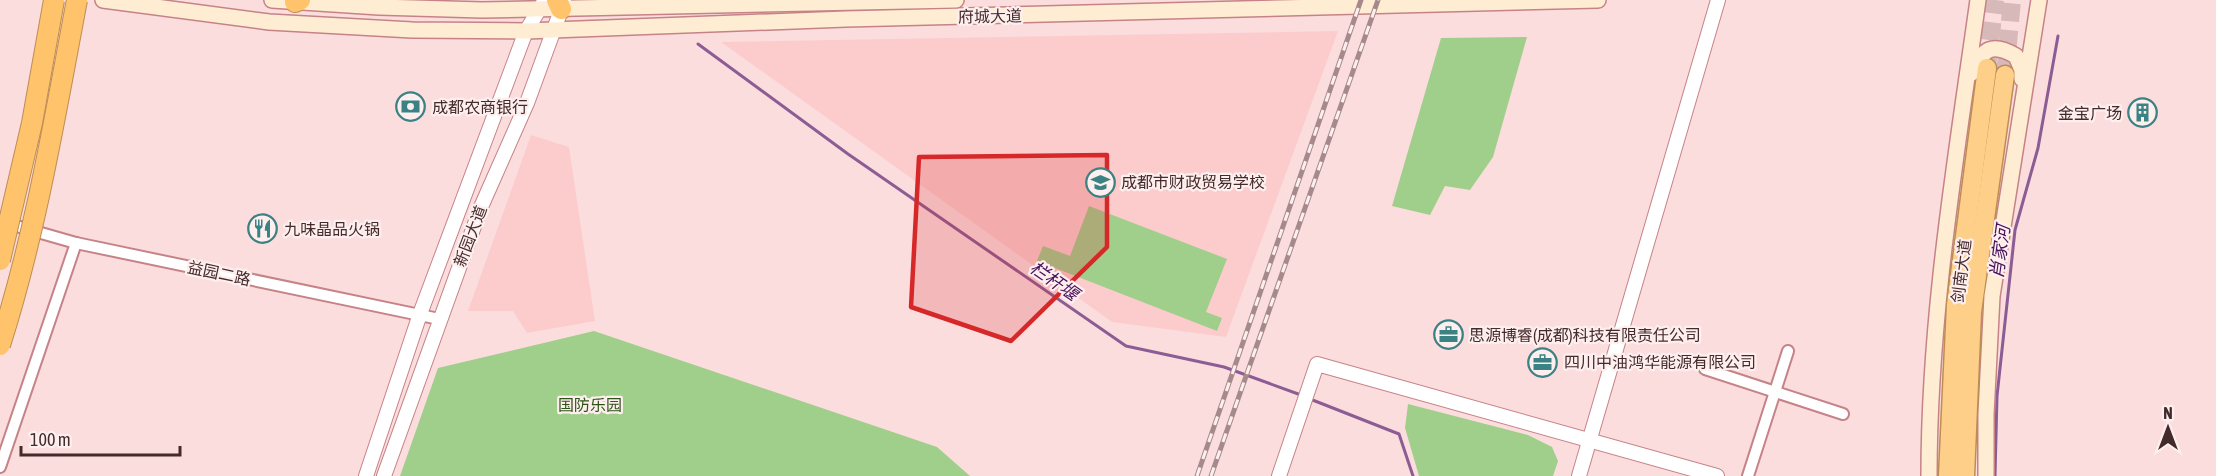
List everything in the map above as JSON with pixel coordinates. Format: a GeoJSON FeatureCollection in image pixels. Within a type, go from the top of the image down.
{"type":"FeatureCollection","features":[{"type":"Feature","properties":{"kind":"highway"},"geometry":{"type":"LineString","coordinates":[[0,260],[32,123],[54,0]]}},
{"type":"Feature","properties":{"kind":"highway"},"geometry":{"type":"LineString","coordinates":[[0,345],[27,252],[77,0]]}},
{"type":"Feature","properties":{"kind":"highway","name":"剑南大道"},"geometry":{"type":"LineString","coordinates":[[1948,476],[1956,304],[1987,68]]}},
{"type":"Feature","properties":{"kind":"highway","name":"剑南大道"},"geometry":{"type":"LineString","coordinates":[[1965,473],[1972,312],[2005,75]]}},
{"type":"Feature","properties":{"kind":"main road","name":"府城大道"},"geometry":{"type":"LineString","coordinates":[[103,0],[270,22],[412,30],[526,31],[834,20],[1598,0]]}},
{"type":"Feature","properties":{"kind":"main road","name":"府城大道"},"geometry":{"type":"LineString","coordinates":[[272,0],[482,10],[554,3],[956,0]]}},
{"type":"Feature","properties":{"kind":"main road"},"geometry":{"type":"LineString","coordinates":[[1929,476],[1929,422],[1938,297],[1978,0]]}},
{"type":"Feature","properties":{"kind":"main road"},"geometry":{"type":"LineString","coordinates":[[1986,476],[1986,414],[1992,296],[2039,0]]}},
{"type":"Feature","properties":{"kind":"main road"},"geometry":{"type":"LineString","coordinates":[[1966,86],[1983,53],[1991,49],[2002,48],[2016,56],[2022,70],[2023,94]]}},
{"type":"Feature","properties":{"kind":"main road"},"geometry":{"type":"LineString","coordinates":[[1965,473],[1986,414]]}},
{"type":"Feature","properties":{"kind":"main road"},"geometry":{"type":"LineString","coordinates":[[1929,422],[1948,476]]}},
{"type":"Feature","properties":{"kind":"street"},"geometry":{"type":"LineString","coordinates":[[1579,476],[1718,0]]}},
{"type":"Feature","properties":{"kind":"street","name":"新园大道"},"geometry":{"type":"LineString","coordinates":[[366,476],[420,314],[526,31],[554,3]]}},
{"type":"Feature","properties":{"kind":"street","name":"新园大道"},"geometry":{"type":"LineString","coordinates":[[384,476],[481,207],[527,103],[553,30],[554,3]]}},
{"type":"Feature","properties":{"kind":"street","name":"益园二路"},"geometry":{"type":"LineString","coordinates":[[0,221],[76,243],[420,314],[439,320]]}},
{"type":"Feature","properties":{"kind":"street"},"geometry":{"type":"LineString","coordinates":[[0,467],[76,243]]}},
{"type":"Feature","properties":{"kind":"street"},"geometry":{"type":"LineString","coordinates":[[1748,476],[1788,351]]}},
{"type":"Feature","properties":{"kind":"street"},"geometry":{"type":"LineString","coordinates":[[1279,476],[1317,364],[1717,476]]}},
{"type":"Feature","properties":{"kind":"street"},"geometry":{"type":"LineString","coordinates":[[1705,369],[1843,414]]}},
{"type":"Feature","properties":{"kind":"highlighted area"},"geometry":{"type":"Polygon","coordinates":[[[1107,155],[1107,247],[1011,341],[911,307],[919,157],[1107,155]]]}},
{"type":"Feature","properties":{"kind":"shaded area","name":"成都市财政贸易学校"},"geometry":{"type":"Polygon","coordinates":[[[1338,31],[1226,337],[1112,322],[721,42],[1338,31]]]}},
{"type":"Feature","properties":{"kind":"shaded area"},"geometry":{"type":"Polygon","coordinates":[[[531,135],[569,147],[595,321],[527,333],[513,311],[468,311],[531,135]]]}},
{"type":"Feature","properties":{"kind":"green space"},"geometry":{"type":"Polygon","coordinates":[[[1527,37],[1493,157],[1470,190],[1445,186],[1430,215],[1392,206],[1441,38],[1527,37]]]}},
{"type":"Feature","properties":{"kind":"green space"},"geometry":{"type":"Polygon","coordinates":[[[1089,206],[1227,259],[1206,312],[1222,318],[1217,331],[1037,261],[1043,246],[1070,256],[1089,206]]]}},
{"type":"Feature","properties":{"kind":"green space","name":"国防乐园"},"geometry":{"type":"Polygon","coordinates":[[[594,331],[937,447],[970,476],[400,476],[438,368],[594,331]]]}},
{"type":"Feature","properties":{"kind":"green space"},"geometry":{"type":"Polygon","coordinates":[[[1408,404],[1528,435],[1552,447],[1558,461],[1553,476],[1419,476],[1405,428],[1408,404]]]}},
{"type":"Feature","properties":{"kind":"waterway","name":"肖家河"},"geometry":{"type":"LineString","coordinates":[[1995,476],[1997,396],[2015,230],[2038,148],[2058,36]]}},
{"type":"Feature","properties":{"kind":"waterway","name":"栏杆堰"},"geometry":{"type":"LineString","coordinates":[[698,44],[848,154],[1126,346],[1224,367],[1301,395]]}},
{"type":"Feature","properties":{"kind":"waterway","name":"栏杆堰"},"geometry":{"type":"LineString","coordinates":[[1310,399],[1399,434],[1413,476]]}},
{"type":"Feature","properties":{"kind":"tunnel"},"geometry":{"type":"LineString","coordinates":[[1987,67],[1995,0]]}},
{"type":"Feature","properties":{"kind":"tunnel"},"geometry":{"type":"LineString","coordinates":[[2005,75],[2012,0]]}},
{"type":"Feature","properties":{"kind":"railway"},"geometry":{"type":"LineString","coordinates":[[1197,476],[1361,0]]}},
{"type":"Feature","properties":{"kind":"railway"},"geometry":{"type":"LineString","coordinates":[[1211,476],[1378,0]]}},
{"type":"Feature","properties":{"kind":"place","name":"成都农商银行"},"geometry":{"type":"Point","coordinates":[411,107]}},
{"type":"Feature","properties":{"kind":"place","name":"金宝广场"},"geometry":{"type":"Point","coordinates":[2143,113]}},
{"type":"Feature","properties":{"kind":"place","name":"成都市财政贸易学校"},"geometry":{"type":"Point","coordinates":[1100,182]}},
{"type":"Feature","properties":{"kind":"place","name":"九味晶品火锅"},"geometry":{"type":"Point","coordinates":[263,229]}},
{"type":"Feature","properties":{"kind":"place","name":"思源博睿(成都)科技有限责任公司"},"geometry":{"type":"Point","coordinates":[1448,335]}},
{"type":"Feature","properties":{"kind":"place","name":"四川中油鸿华能源有限公司"},"geometry":{"type":"Point","coordinates":[1543,362]}}]}
